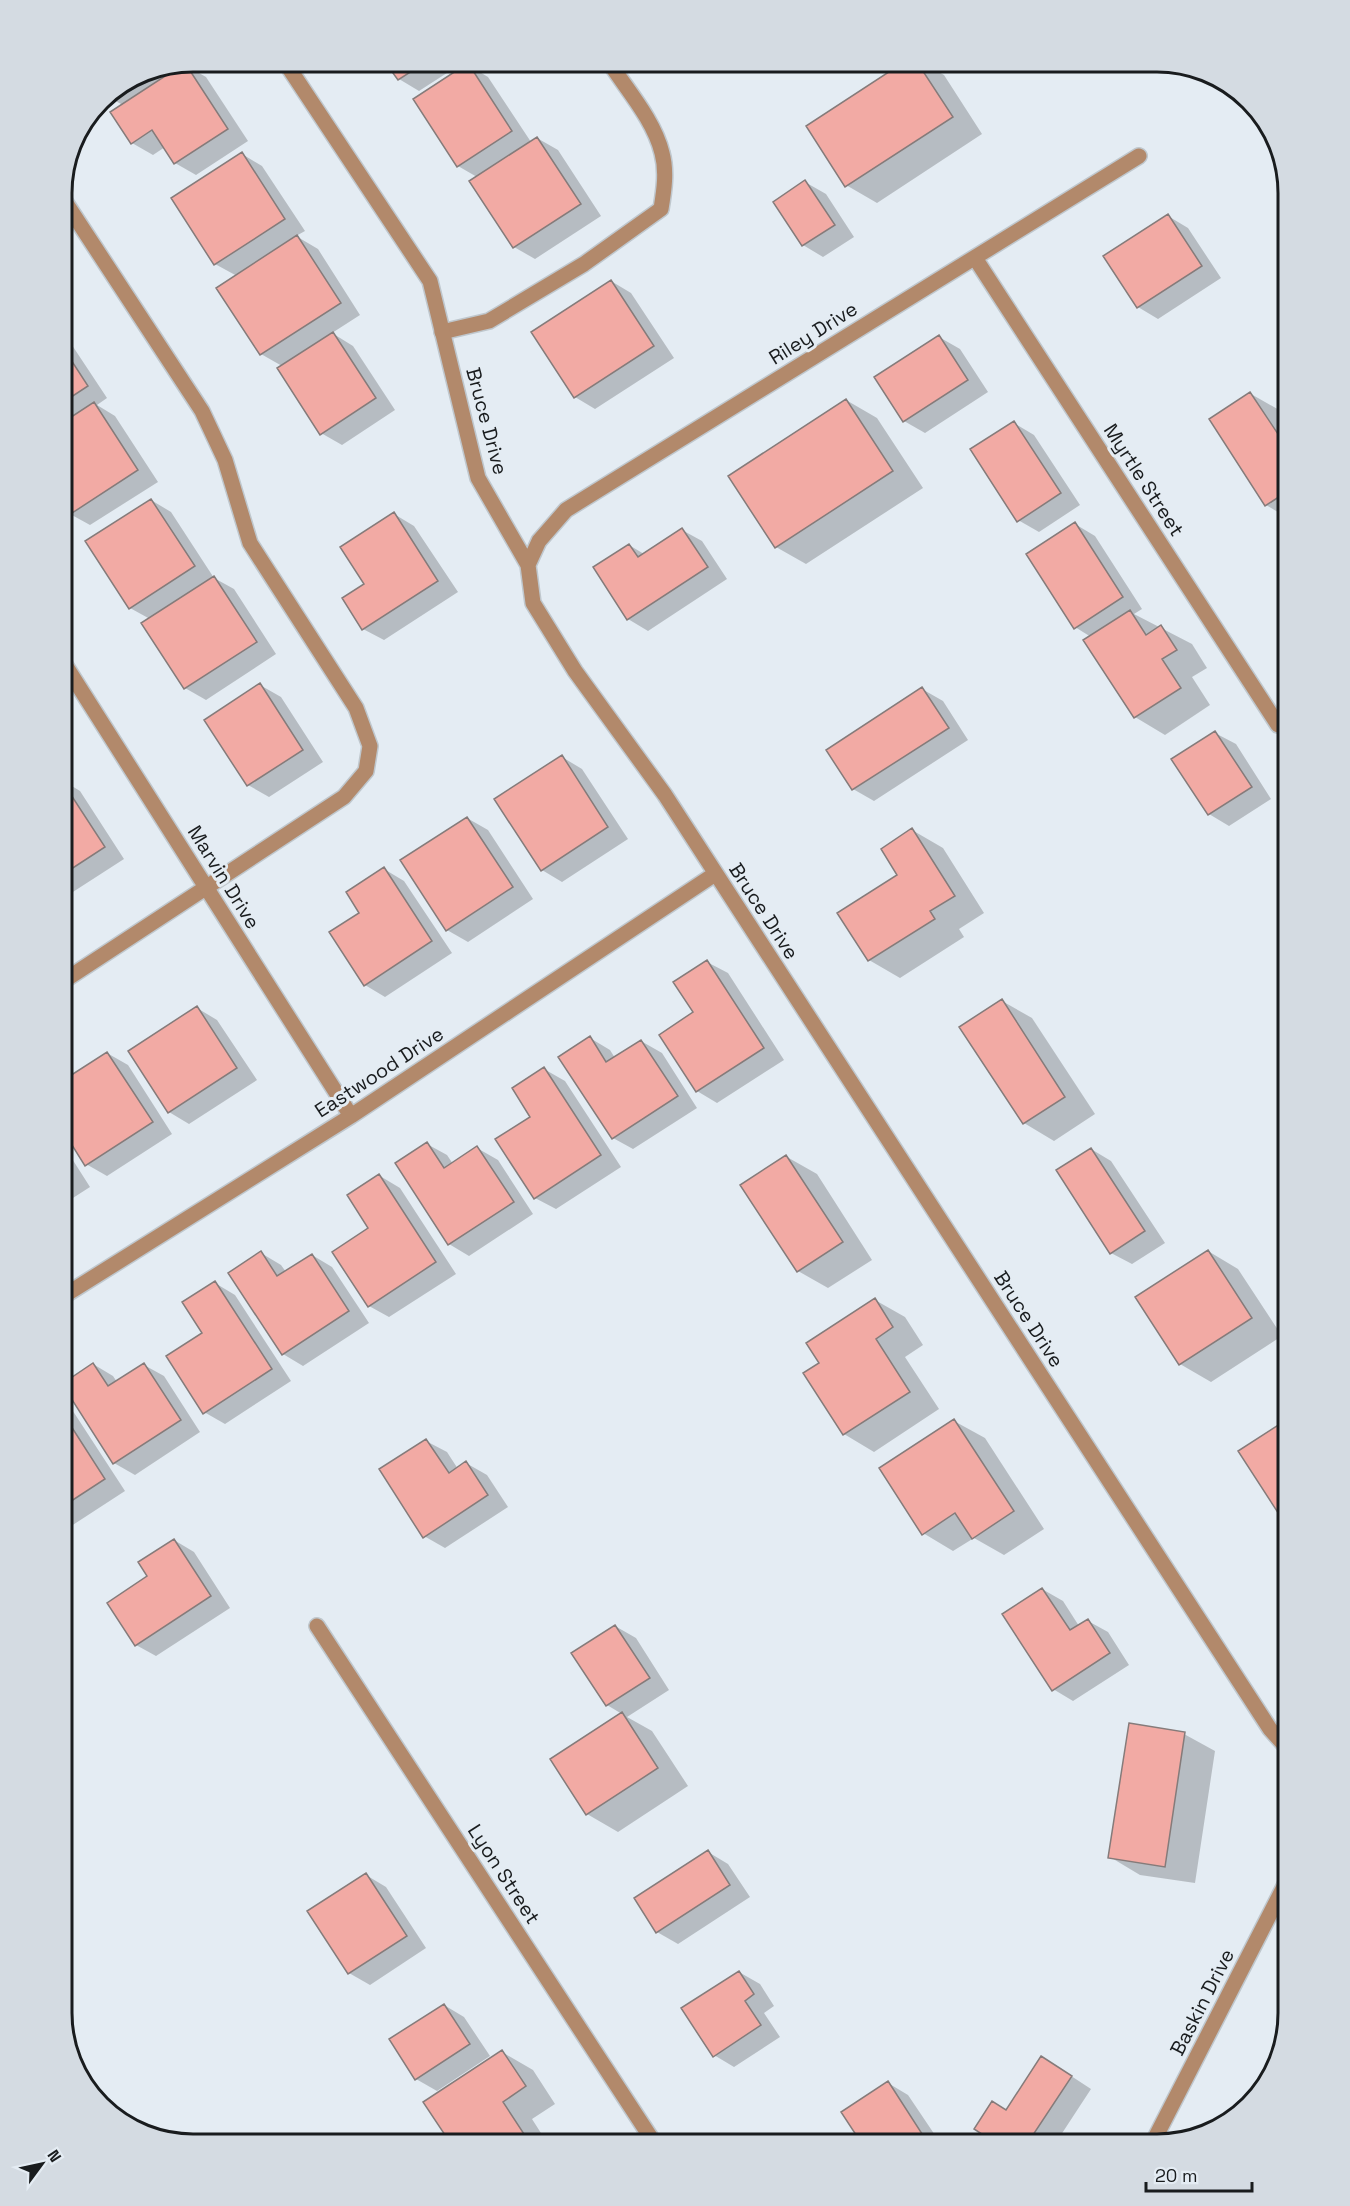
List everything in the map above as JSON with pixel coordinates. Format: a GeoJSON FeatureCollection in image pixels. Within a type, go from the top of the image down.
{"type":"FeatureCollection","features":[{"type":"Feature","properties":{"kind":"street","name":"Bruce Drive"},"geometry":{"type":"LineString","coordinates":[[292,72],[430,281],[478,478],[528,565],[533,603],[574,671],[665,795],[1270,1730],[1278,1738]]}},
{"type":"Feature","properties":{"kind":"street"},"geometry":{"type":"LineString","coordinates":[[442,332],[489,321],[584,264],[661,208],[665,183],[663,154],[650,124],[616,72]]}},
{"type":"Feature","properties":{"kind":"street","name":"Riley Drive"},"geometry":{"type":"LineString","coordinates":[[528,565],[539,541],[566,510],[1139,156]]}},
{"type":"Feature","properties":{"kind":"street"},"geometry":{"type":"LineString","coordinates":[[72,212],[202,411],[225,460],[250,543],[356,708],[370,746],[366,771],[344,797],[72,975]]}},
{"type":"Feature","properties":{"kind":"street","name":"Myrtle Street"},"geometry":{"type":"LineString","coordinates":[[975,258],[1278,725]]}},
{"type":"Feature","properties":{"kind":"street","name":"Marvin Drive"},"geometry":{"type":"LineString","coordinates":[[72,687],[206,887],[351,1116]]}},
{"type":"Feature","properties":{"kind":"street","name":"Eastwood Drive"},"geometry":{"type":"LineString","coordinates":[[72,1291],[351,1116],[715,874]]}},
{"type":"Feature","properties":{"kind":"street","name":"Lyon Street"},"geometry":{"type":"LineString","coordinates":[[317,1626],[648,2134]]}},
{"type":"Feature","properties":{"kind":"street","name":"Baskin Drive"},"geometry":{"type":"LineString","coordinates":[[1158,2134],[1278,1899]]}},
{"type":"Feature","properties":{"kind":"building"},"geometry":{"type":"Polygon","coordinates":[[[191,72],[228,129],[174,164],[152,130],[131,144],[110,112],[167,75],[191,72]]]}},
{"type":"Feature","properties":{"kind":"building"},"geometry":{"type":"Polygon","coordinates":[[[392,72],[410,72],[398,80],[392,72]]]}},
{"type":"Feature","properties":{"kind":"building"},"geometry":{"type":"Polygon","coordinates":[[[454,72],[474,72],[512,131],[457,167],[413,99],[454,72]]]}},
{"type":"Feature","properties":{"kind":"building"},"geometry":{"type":"Polygon","coordinates":[[[889,72],[924,72],[953,117],[845,187],[806,126],[889,72]]]}},
{"type":"Feature","properties":{"kind":"building"},"geometry":{"type":"Polygon","coordinates":[[[537,137],[581,204],[513,248],[469,181],[537,137]]]}},
{"type":"Feature","properties":{"kind":"building"},"geometry":{"type":"Polygon","coordinates":[[[242,152],[285,219],[214,265],[171,198],[242,152]]]}},
{"type":"Feature","properties":{"kind":"building"},"geometry":{"type":"Polygon","coordinates":[[[805,180],[835,225],[802,246],[773,202],[805,180]]]}},
{"type":"Feature","properties":{"kind":"building"},"geometry":{"type":"Polygon","coordinates":[[[1168,214],[1202,266],[1137,308],[1103,256],[1168,214]]]}},
{"type":"Feature","properties":{"kind":"building"},"geometry":{"type":"Polygon","coordinates":[[[297,235],[341,303],[260,355],[216,288],[297,235]]]}},
{"type":"Feature","properties":{"kind":"building"},"geometry":{"type":"Polygon","coordinates":[[[611,280],[654,346],[574,398],[531,332],[611,280]]]}},
{"type":"Feature","properties":{"kind":"building"},"geometry":{"type":"Polygon","coordinates":[[[333,332],[376,398],[320,435],[277,368],[333,332]]]}},
{"type":"Feature","properties":{"kind":"building"},"geometry":{"type":"Polygon","coordinates":[[[939,335],[968,380],[903,422],[874,377],[939,335]]]}},
{"type":"Feature","properties":{"kind":"building"},"geometry":{"type":"Polygon","coordinates":[[[72,361],[88,386],[72,396],[72,361]]]}},
{"type":"Feature","properties":{"kind":"building"},"geometry":{"type":"Polygon","coordinates":[[[1250,392],[1278,434],[1278,498],[1265,506],[1209,419],[1250,392]]]}},
{"type":"Feature","properties":{"kind":"building"},"geometry":{"type":"Polygon","coordinates":[[[846,399],[893,471],[775,548],[728,476],[846,399]]]}},
{"type":"Feature","properties":{"kind":"building"},"geometry":{"type":"Polygon","coordinates":[[[94,402],[138,470],[72,513],[72,416],[94,402]]]}},
{"type":"Feature","properties":{"kind":"building"},"geometry":{"type":"Polygon","coordinates":[[[1014,421],[1061,493],[1017,522],[970,449],[1014,421]]]}},
{"type":"Feature","properties":{"kind":"building"},"geometry":{"type":"Polygon","coordinates":[[[151,499],[195,566],[129,609],[85,541],[151,499]]]}},
{"type":"Feature","properties":{"kind":"building"},"geometry":{"type":"Polygon","coordinates":[[[394,512],[438,581],[362,630],[342,598],[364,584],[340,547],[394,512]]]}},
{"type":"Feature","properties":{"kind":"building"},"geometry":{"type":"Polygon","coordinates":[[[1075,522],[1123,597],[1074,629],[1026,554],[1075,522]]]}},
{"type":"Feature","properties":{"kind":"building"},"geometry":{"type":"Polygon","coordinates":[[[682,528],[708,567],[627,620],[593,567],[629,544],[638,557],[682,528]]]}},
{"type":"Feature","properties":{"kind":"building"},"geometry":{"type":"Polygon","coordinates":[[[214,576],[257,642],[184,689],[141,623],[214,576]]]}},
{"type":"Feature","properties":{"kind":"building"},"geometry":{"type":"Polygon","coordinates":[[[1130,610],[1146,635],[1161,625],[1177,650],[1162,659],[1181,688],[1134,718],[1083,640],[1130,610]]]}},
{"type":"Feature","properties":{"kind":"building"},"geometry":{"type":"Polygon","coordinates":[[[260,683],[303,750],[247,786],[204,720],[260,683]]]}},
{"type":"Feature","properties":{"kind":"building"},"geometry":{"type":"Polygon","coordinates":[[[922,687],[949,728],[852,790],[826,750],[922,687]]]}},
{"type":"Feature","properties":{"kind":"building"},"geometry":{"type":"Polygon","coordinates":[[[1215,731],[1252,787],[1208,815],[1171,759],[1215,731]]]}},
{"type":"Feature","properties":{"kind":"building"},"geometry":{"type":"Polygon","coordinates":[[[562,755],[608,827],[541,871],[494,799],[562,755]]]}},
{"type":"Feature","properties":{"kind":"building"},"geometry":{"type":"Polygon","coordinates":[[[72,796],[105,847],[72,868],[72,796]]]}},
{"type":"Feature","properties":{"kind":"building"},"geometry":{"type":"Polygon","coordinates":[[[467,817],[513,887],[446,931],[400,860],[467,817]]]}},
{"type":"Feature","properties":{"kind":"building"},"geometry":{"type":"Polygon","coordinates":[[[912,828],[955,896],[930,911],[935,919],[868,961],[837,913],[897,875],[881,849],[912,828]]]}},
{"type":"Feature","properties":{"kind":"building"},"geometry":{"type":"Polygon","coordinates":[[[384,867],[432,941],[364,986],[329,932],[359,913],[346,892],[384,867]]]}},
{"type":"Feature","properties":{"kind":"building"},"geometry":{"type":"Polygon","coordinates":[[[707,960],[764,1048],[696,1092],[659,1035],[693,1012],[673,982],[707,960]]]}},
{"type":"Feature","properties":{"kind":"building"},"geometry":{"type":"Polygon","coordinates":[[[1002,999],[1065,1097],[1023,1124],[959,1027],[1002,999]]]}},
{"type":"Feature","properties":{"kind":"building"},"geometry":{"type":"Polygon","coordinates":[[[197,1006],[237,1068],[168,1113],[128,1051],[197,1006]]]}},
{"type":"Feature","properties":{"kind":"building"},"geometry":{"type":"Polygon","coordinates":[[[590,1036],[606,1062],[641,1040],[678,1096],[612,1139],[558,1057],[590,1036]]]}},
{"type":"Feature","properties":{"kind":"building"},"geometry":{"type":"Polygon","coordinates":[[[107,1052],[153,1122],[85,1166],[72,1145],[72,1075],[107,1052]]]}},
{"type":"Feature","properties":{"kind":"building"},"geometry":{"type":"Polygon","coordinates":[[[544,1067],[601,1155],[534,1199],[495,1139],[530,1117],[512,1088],[544,1067]]]}},
{"type":"Feature","properties":{"kind":"building"},"geometry":{"type":"Polygon","coordinates":[[[427,1142],[444,1168],[477,1146],[514,1202],[448,1245],[395,1163],[427,1142]]]}},
{"type":"Feature","properties":{"kind":"building"},"geometry":{"type":"Polygon","coordinates":[[[1091,1148],[1145,1231],[1110,1254],[1056,1170],[1091,1148]]]}},
{"type":"Feature","properties":{"kind":"building"},"geometry":{"type":"Polygon","coordinates":[[[786,1155],[843,1242],[797,1272],[740,1185],[786,1155]]]}},
{"type":"Feature","properties":{"kind":"building"},"geometry":{"type":"Polygon","coordinates":[[[379,1174],[436,1262],[368,1307],[332,1252],[368,1228],[347,1195],[379,1174]]]}},
{"type":"Feature","properties":{"kind":"building"},"geometry":{"type":"Polygon","coordinates":[[[1208,1250],[1252,1318],[1179,1365],[1135,1297],[1208,1250]]]}},
{"type":"Feature","properties":{"kind":"building"},"geometry":{"type":"Polygon","coordinates":[[[261,1251],[277,1276],[312,1254],[349,1311],[282,1355],[228,1273],[261,1251]]]}},
{"type":"Feature","properties":{"kind":"building"},"geometry":{"type":"Polygon","coordinates":[[[215,1281],[272,1369],[203,1414],[166,1356],[202,1333],[182,1302],[215,1281]]]}},
{"type":"Feature","properties":{"kind":"building"},"geometry":{"type":"Polygon","coordinates":[[[875,1298],[893,1327],[876,1339],[910,1392],[843,1435],[803,1373],[819,1363],[806,1343],[875,1298]]]}},
{"type":"Feature","properties":{"kind":"building"},"geometry":{"type":"Polygon","coordinates":[[[93,1363],[108,1386],[144,1363],[181,1420],[113,1464],[72,1400],[72,1377],[93,1363]]]}},
{"type":"Feature","properties":{"kind":"building"},"geometry":{"type":"Polygon","coordinates":[[[954,1419],[1014,1511],[972,1539],[955,1513],[922,1535],[879,1468],[954,1419]]]}},
{"type":"Feature","properties":{"kind":"building"},"geometry":{"type":"Polygon","coordinates":[[[1278,1425],[1278,1513],[1238,1451],[1278,1425]]]}},
{"type":"Feature","properties":{"kind":"building"},"geometry":{"type":"Polygon","coordinates":[[[72,1428],[105,1479],[72,1500],[72,1428]]]}},
{"type":"Feature","properties":{"kind":"building"},"geometry":{"type":"Polygon","coordinates":[[[426,1439],[449,1473],[466,1461],[488,1495],[423,1538],[379,1469],[426,1439]]]}},
{"type":"Feature","properties":{"kind":"building"},"geometry":{"type":"Polygon","coordinates":[[[174,1539],[211,1596],[135,1646],[107,1603],[147,1576],[138,1562],[174,1539]]]}},
{"type":"Feature","properties":{"kind":"building"},"geometry":{"type":"Polygon","coordinates":[[[1042,1588],[1070,1630],[1088,1619],[1110,1653],[1052,1691],[1002,1614],[1042,1588]]]}},
{"type":"Feature","properties":{"kind":"building"},"geometry":{"type":"Polygon","coordinates":[[[615,1625],[650,1678],[606,1706],[571,1653],[615,1625]]]}},
{"type":"Feature","properties":{"kind":"building"},"geometry":{"type":"Polygon","coordinates":[[[622,1712],[658,1768],[586,1815],[550,1759],[622,1712]]]}},
{"type":"Feature","properties":{"kind":"building"},"geometry":{"type":"Polygon","coordinates":[[[1129,1723],[1185,1732],[1165,1867],[1108,1858],[1129,1723]]]}},
{"type":"Feature","properties":{"kind":"building"},"geometry":{"type":"Polygon","coordinates":[[[708,1850],[730,1885],[656,1933],[634,1898],[708,1850]]]}},
{"type":"Feature","properties":{"kind":"building"},"geometry":{"type":"Polygon","coordinates":[[[366,1873],[407,1936],[348,1974],[307,1911],[366,1873]]]}},
{"type":"Feature","properties":{"kind":"building"},"geometry":{"type":"Polygon","coordinates":[[[739,1971],[754,1994],[745,2001],[761,2025],[713,2057],[681,2008],[739,1971]]]}},
{"type":"Feature","properties":{"kind":"building"},"geometry":{"type":"Polygon","coordinates":[[[444,2004],[470,2044],[415,2080],[389,2039],[444,2004]]]}},
{"type":"Feature","properties":{"kind":"building"},"geometry":{"type":"Polygon","coordinates":[[[502,2050],[526,2086],[503,2102],[524,2134],[444,2134],[423,2102],[502,2050]]]}},
{"type":"Feature","properties":{"kind":"building"},"geometry":{"type":"Polygon","coordinates":[[[1041,2056],[1072,2076],[1034,2134],[982,2134],[974,2129],[992,2101],[1006,2110],[1041,2056]]]}},
{"type":"Feature","properties":{"kind":"building"},"geometry":{"type":"Polygon","coordinates":[[[888,2081],[922,2134],[855,2134],[841,2112],[888,2081]]]}}]}
